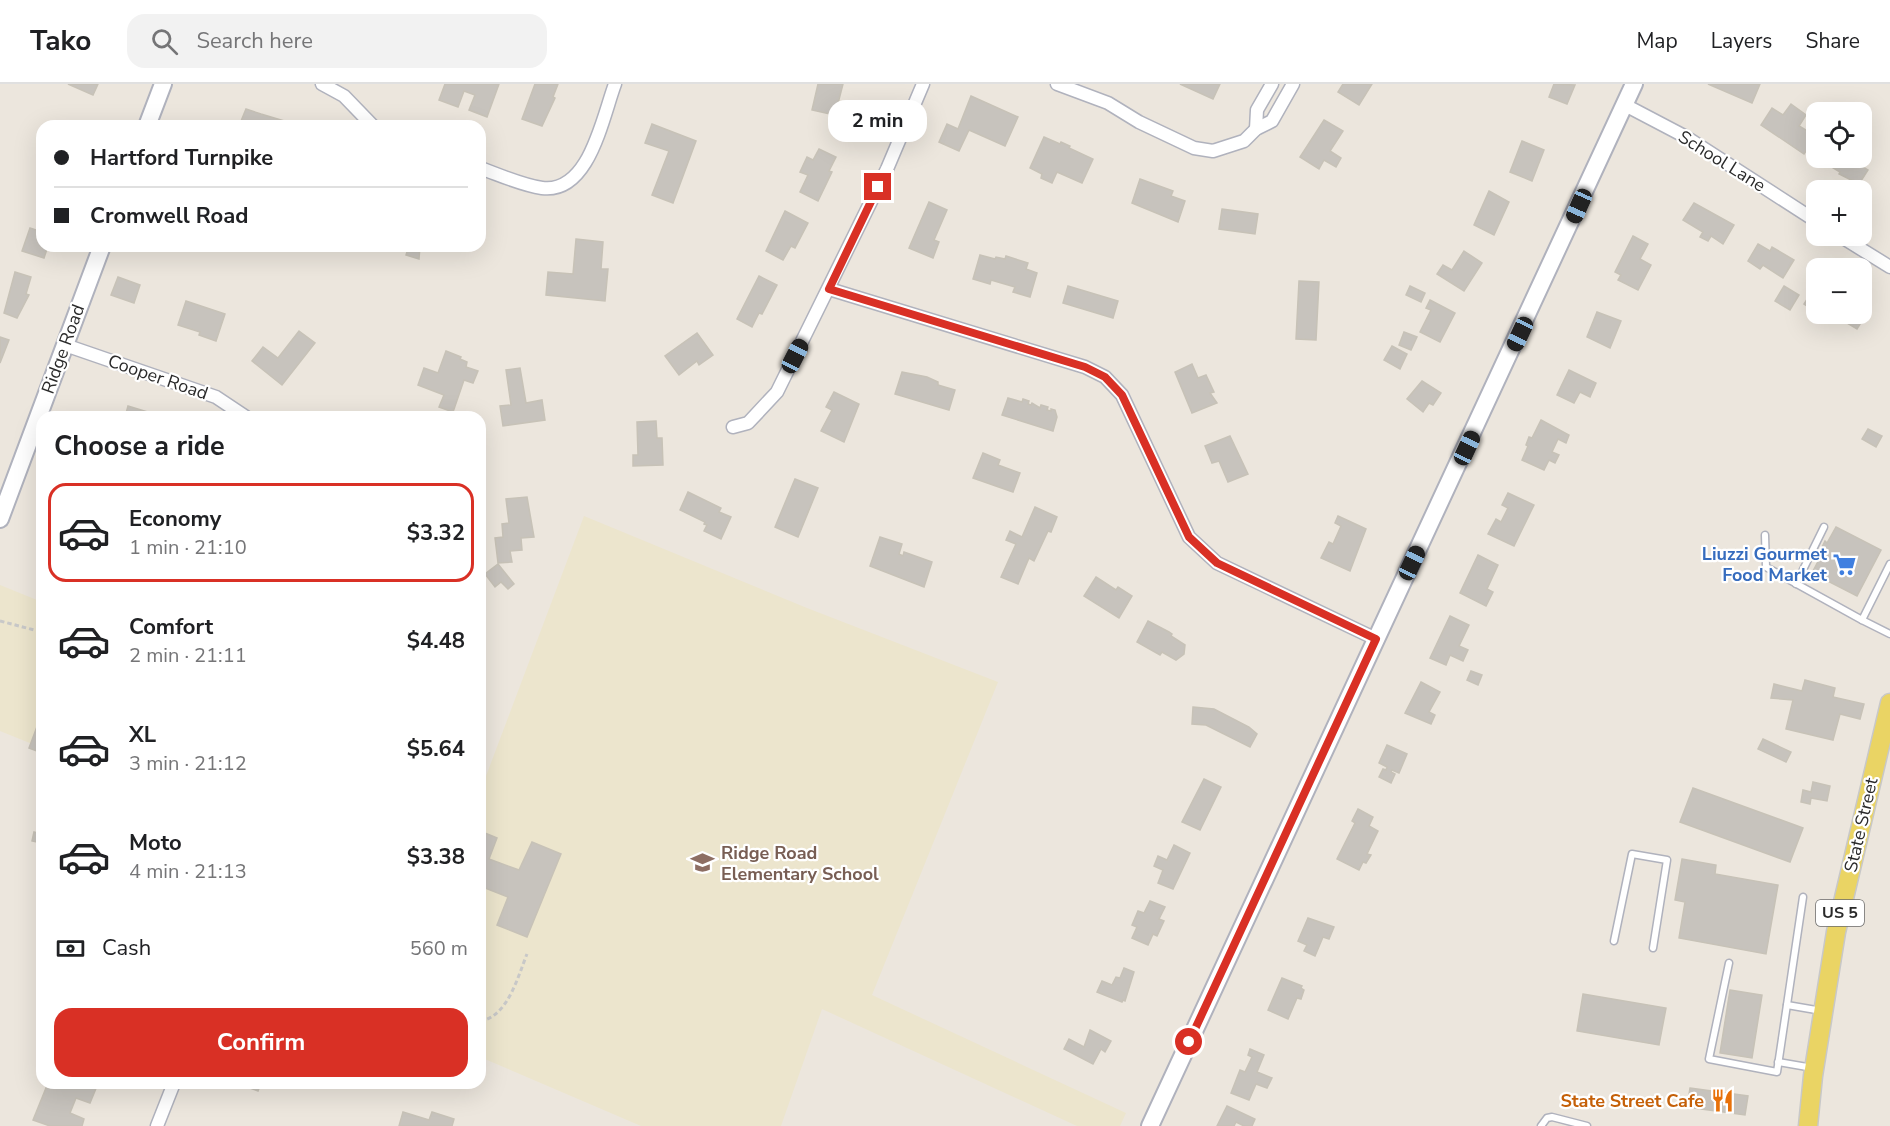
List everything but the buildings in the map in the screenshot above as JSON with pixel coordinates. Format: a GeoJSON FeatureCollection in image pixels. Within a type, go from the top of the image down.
{"type":"FeatureCollection","features":[{"type":"Feature","properties":{"kind":"main road"},"geometry":{"type":"LineString","coordinates":[[149,120],[163,84]]}},
{"type":"Feature","properties":{"kind":"main road"},"geometry":{"type":"LineString","coordinates":[[1150,1126],[1517,341],[1634,84]]}},
{"type":"Feature","properties":{"kind":"main road","name":"Ridge Road"},"geometry":{"type":"LineString","coordinates":[[40,411],[100,252]]}},
{"type":"Feature","properties":{"kind":"main road","name":"Ridge Road"},"geometry":{"type":"LineString","coordinates":[[0,519],[36,423]]}},
{"type":"Feature","properties":{"kind":"main road","name":"State Street"},"geometry":{"type":"LineString","coordinates":[[1808,1126],[1814,1068],[1836,932],[1890,703]]}},
{"type":"Feature","properties":{"kind":"street"},"geometry":{"type":"LineString","coordinates":[[322,84],[344,96],[367,120]]}},
{"type":"Feature","properties":{"kind":"street"},"geometry":{"type":"LineString","coordinates":[[486,170],[542,188],[558,188],[574,179],[585,166],[615,84]]}},
{"type":"Feature","properties":{"kind":"street"},"geometry":{"type":"LineString","coordinates":[[733,427],[748,423],[777,392],[887,169],[923,84]]}},
{"type":"Feature","properties":{"kind":"street"},"geometry":{"type":"LineString","coordinates":[[1057,84],[1108,103],[1139,122],[1194,148],[1213,151],[1244,141],[1256,129],[1272,121],[1293,84]]}},
{"type":"Feature","properties":{"kind":"street"},"geometry":{"type":"LineString","coordinates":[[1256,129],[1257,110],[1272,84]]}},
{"type":"Feature","properties":{"kind":"street","name":"School Lane"},"geometry":{"type":"LineString","coordinates":[[1625,105],[1686,137],[1806,215]]}},
{"type":"Feature","properties":{"kind":"street"},"geometry":{"type":"LineString","coordinates":[[1855,246],[1890,267]]}},
{"type":"Feature","properties":{"kind":"street"},"geometry":{"type":"LineString","coordinates":[[829,289],[1045,354],[1085,367],[1105,377],[1122,395],[1189,537],[1204,554],[1217,563],[1376,639]]}},
{"type":"Feature","properties":{"kind":"street","name":"Cooper Road"},"geometry":{"type":"LineString","coordinates":[[65,345],[216,397],[237,411]]}},
{"type":"Feature","properties":{"kind":"street"},"geometry":{"type":"LineString","coordinates":[[157,1126],[172,1089]]}},
{"type":"Feature","properties":{"kind":"lane"},"geometry":{"type":"LineString","coordinates":[[1796,584],[1824,526]]}},
{"type":"Feature","properties":{"kind":"lane"},"geometry":{"type":"LineString","coordinates":[[1765,535],[1766,567],[1890,634]]}},
{"type":"Feature","properties":{"kind":"lane"},"geometry":{"type":"LineString","coordinates":[[1862,620],[1890,564]]}},
{"type":"Feature","properties":{"kind":"lane"},"geometry":{"type":"LineString","coordinates":[[1614,941],[1632,854],[1667,860],[1653,948]]}},
{"type":"Feature","properties":{"kind":"lane"},"geometry":{"type":"LineString","coordinates":[[1728,963],[1709,1059],[1777,1072],[1803,897]]}},
{"type":"Feature","properties":{"kind":"lane"},"geometry":{"type":"LineString","coordinates":[[1787,1005],[1823,1012]]}},
{"type":"Feature","properties":{"kind":"lane"},"geometry":{"type":"LineString","coordinates":[[1778,1062],[1814,1068]]}},
{"type":"Feature","properties":{"kind":"lane"},"geometry":{"type":"LineString","coordinates":[[1541,1126],[1547,1118],[1552,1118],[1587,1126]]}},
{"type":"Feature","properties":{"kind":"path"},"geometry":{"type":"LineString","coordinates":[[0,621],[36,630]]}},
{"type":"Feature","properties":{"kind":"path"},"geometry":{"type":"LineString","coordinates":[[486,1020],[497,1013],[506,1002],[527,954]]}},
{"type":"Feature","properties":{"kind":"shaded area","name":"Ridge Road Elementary School"},"geometry":{"type":"Polygon","coordinates":[[[584,516],[807,608],[998,682],[872,995],[1126,1113],[1120,1126],[1077,1126],[822,1009],[781,1126],[641,1126],[486,1060],[486,776],[584,516]]]}},
{"type":"Feature","properties":{"kind":"shaded area"},"geometry":{"type":"Polygon","coordinates":[[[0,585],[36,600],[36,746],[0,731],[0,585]]]}},
{"type":"Feature","properties":{"kind":"place","name":"Liuzzi Gourmet Food Market"},"geometry":{"type":"Point","coordinates":[1845,564]}},
{"type":"Feature","properties":{"kind":"place","name":"Ridge Road Elementary School"},"geometry":{"type":"Point","coordinates":[703,863]}},
{"type":"Feature","properties":{"kind":"place","name":"State Street Cafe"},"geometry":{"type":"Point","coordinates":[1722,1101]}},
{"type":"Feature","properties":{"kind":"route"},"geometry":{"type":"LineString","coordinates":[[878,187],[829,289],[852,298],[1045,354],[1085,367],[1105,377],[1122,395],[1189,537],[1204,554],[1217,563],[1376,639],[1189,1042]]}}]}
